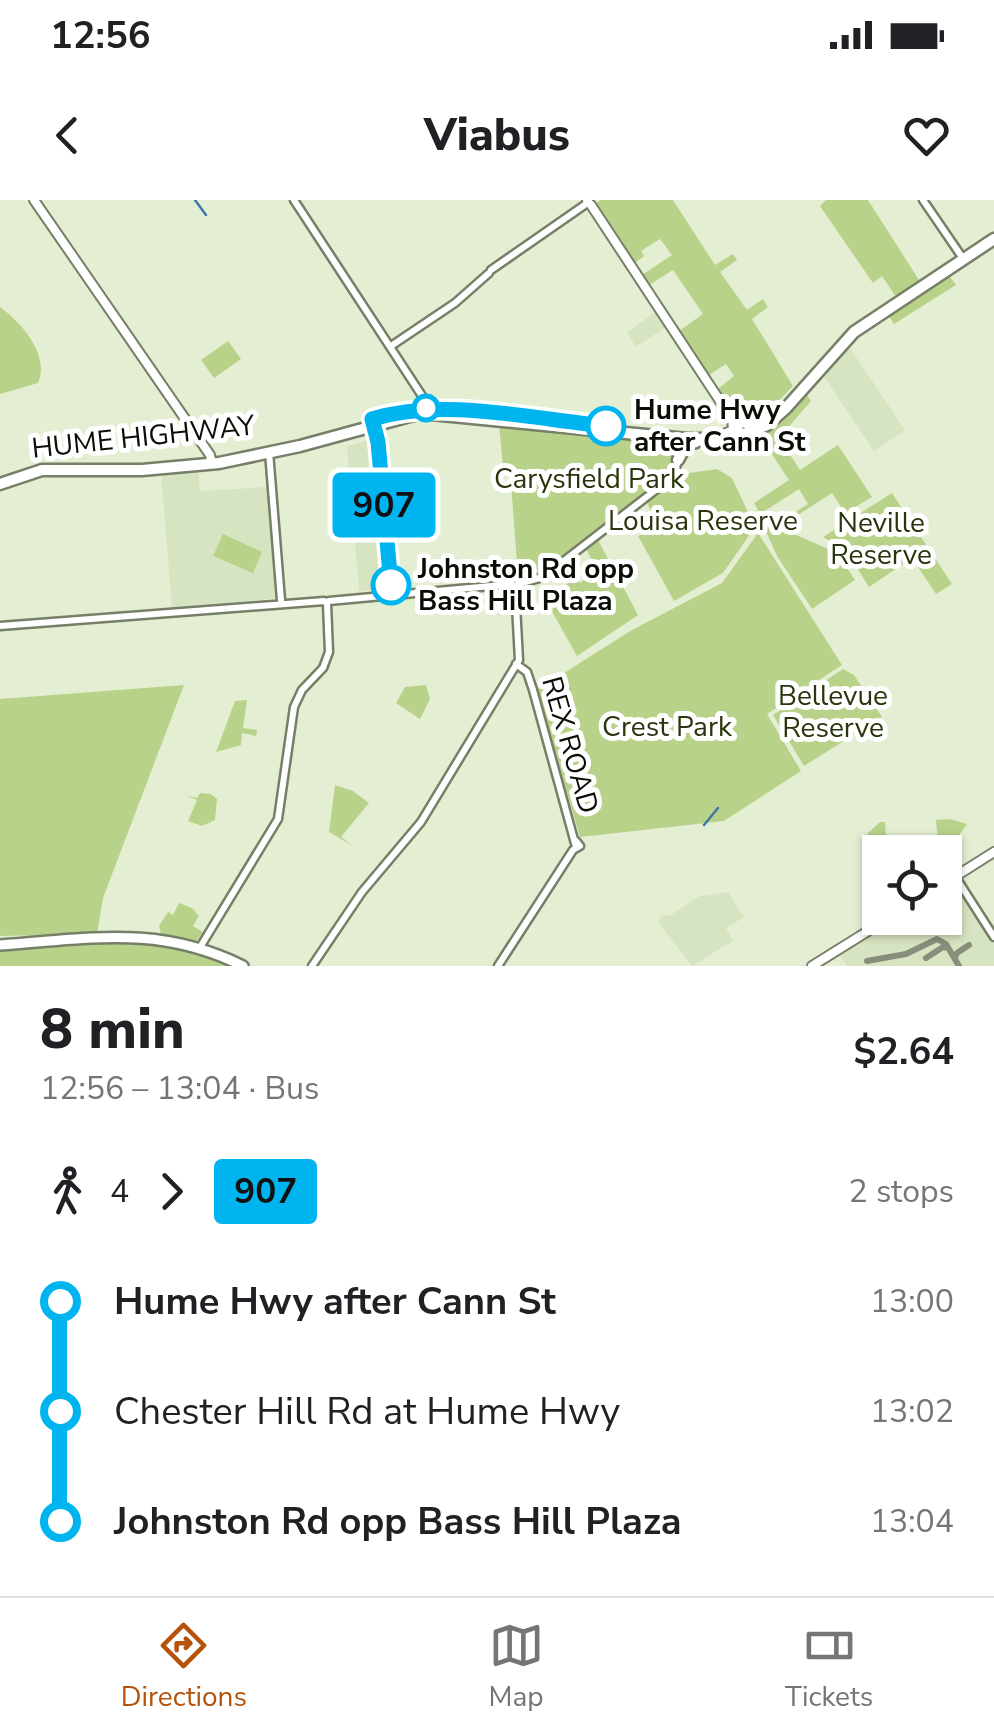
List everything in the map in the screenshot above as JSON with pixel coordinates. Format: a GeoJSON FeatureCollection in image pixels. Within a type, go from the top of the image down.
{"type":"FeatureCollection","features":[{"type":"Feature","properties":{"kind":"highway","name":"HUME HIGHWAY"},"geometry":{"type":"LineString","coordinates":[[269,450],[390,414],[429,411],[706,440],[767,426],[854,332],[994,236]]}},
{"type":"Feature","properties":{"kind":"highway","name":"HUME HIGHWAY"},"geometry":{"type":"LineString","coordinates":[[681,436],[742,433],[764,421],[851,329],[963,258]]}},
{"type":"Feature","properties":{"kind":"highway","name":"HUME HIGHWAY"},"geometry":{"type":"LineString","coordinates":[[0,482],[43,466],[212,461],[429,411]]}},
{"type":"Feature","properties":{"kind":"highway"},"geometry":{"type":"LineString","coordinates":[[364,427],[377,434],[388,420]]}},
{"type":"Feature","properties":{"kind":"highway"},"geometry":{"type":"LineString","coordinates":[[678,460],[688,444],[706,440]]}},
{"type":"Feature","properties":{"kind":"main road"},"geometry":{"type":"LineString","coordinates":[[34,200],[212,461]]}},
{"type":"Feature","properties":{"kind":"main road"},"geometry":{"type":"LineString","coordinates":[[589,201],[742,433]]}},
{"type":"Feature","properties":{"kind":"main road"},"geometry":{"type":"LineString","coordinates":[[731,414],[744,425],[764,421]]}},
{"type":"Feature","properties":{"kind":"main road"},"geometry":{"type":"LineString","coordinates":[[722,435],[734,428],[731,414]]}},
{"type":"Feature","properties":{"kind":"main road"},"geometry":{"type":"LineString","coordinates":[[962,872],[994,852]]}},
{"type":"Feature","properties":{"kind":"main road"},"geometry":{"type":"LineString","coordinates":[[812,966],[862,935]]}},
{"type":"Feature","properties":{"kind":"main road"},"geometry":{"type":"LineString","coordinates":[[0,946],[127,936],[168,940],[243,966]]}},
{"type":"Feature","properties":{"kind":"street"},"geometry":{"type":"LineString","coordinates":[[294,200],[391,346],[429,411]]}},
{"type":"Feature","properties":{"kind":"street"},"geometry":{"type":"LineString","coordinates":[[924,200],[963,258]]}},
{"type":"Feature","properties":{"kind":"street"},"geometry":{"type":"LineString","coordinates":[[391,346],[455,303],[490,271],[589,201]]}},
{"type":"Feature","properties":{"kind":"street"},"geometry":{"type":"LineString","coordinates":[[0,626],[281,602],[327,602],[535,581],[669,479],[677,468],[681,436]]}},
{"type":"Feature","properties":{"kind":"street"},"geometry":{"type":"LineString","coordinates":[[269,450],[281,602]]}},
{"type":"Feature","properties":{"kind":"street"},"geometry":{"type":"LineString","coordinates":[[312,966],[362,892],[421,822],[516,664],[520,655],[515,585]]}},
{"type":"Feature","properties":{"kind":"street"},"geometry":{"type":"LineString","coordinates":[[199,949],[277,822],[294,707],[330,652],[327,602]]}},
{"type":"Feature","properties":{"kind":"street","name":"REX ROAD"},"geometry":{"type":"LineString","coordinates":[[498,966],[576,844],[533,690],[526,672],[516,664]]}},
{"type":"Feature","properties":{"kind":"street"},"geometry":{"type":"LineString","coordinates":[[962,886],[994,937]]}},
{"type":"Feature","properties":{"kind":"shaded area"},"geometry":{"type":"Polygon","coordinates":[[[656,311],[667,326],[636,347],[627,333],[656,311]]]}},
{"type":"Feature","properties":{"kind":"shaded area"},"geometry":{"type":"Polygon","coordinates":[[[848,345],[905,430],[874,451],[821,372],[848,345]]]}},
{"type":"Feature","properties":{"kind":"shaded area"},"geometry":{"type":"Polygon","coordinates":[[[381,437],[396,589],[359,591],[347,446],[381,437]]]}},
{"type":"Feature","properties":{"kind":"shaded area"},"geometry":{"type":"Polygon","coordinates":[[[198,469],[200,491],[268,487],[276,598],[172,609],[161,472],[198,469]]]}},
{"type":"Feature","properties":{"kind":"shaded area"},"geometry":{"type":"Polygon","coordinates":[[[728,892],[744,917],[726,928],[733,941],[692,966],[659,923],[661,916],[671,915],[700,896],[728,892]]]}},
{"type":"Feature","properties":{"kind":"shaded area"},"geometry":{"type":"Polygon","coordinates":[[[962,893],[994,945],[994,966],[847,966],[839,954],[869,935],[962,935],[962,893]]]}},
{"type":"Feature","properties":{"kind":"green space"},"geometry":{"type":"Polygon","coordinates":[[[601,200],[673,200],[715,265],[733,254],[737,260],[720,272],[747,310],[763,299],[768,307],[752,319],[793,386],[771,409],[748,422],[737,417],[718,389],[734,376],[726,364],[709,375],[679,331],[703,314],[673,270],[649,285],[642,275],[672,255],[660,239],[641,251],[644,256],[635,263],[595,204],[601,200]]]}},
{"type":"Feature","properties":{"kind":"green space"},"geometry":{"type":"Polygon","coordinates":[[[826,200],[868,200],[919,280],[896,297],[882,276],[873,283],[820,206],[826,200]]]}},
{"type":"Feature","properties":{"kind":"green space"},"geometry":{"type":"Polygon","coordinates":[[[948,274],[956,285],[894,324],[888,315],[948,274]]]}},
{"type":"Feature","properties":{"kind":"green space"},"geometry":{"type":"Polygon","coordinates":[[[0,307],[32,340],[41,372],[38,383],[0,394],[0,307]]]}},
{"type":"Feature","properties":{"kind":"green space"},"geometry":{"type":"Polygon","coordinates":[[[228,341],[241,359],[214,378],[201,360],[228,341]]]}},
{"type":"Feature","properties":{"kind":"green space"},"geometry":{"type":"Polygon","coordinates":[[[805,392],[811,401],[779,438],[800,470],[838,445],[872,497],[845,513],[832,493],[787,522],[783,520],[808,504],[799,489],[760,514],[754,503],[789,480],[759,435],[805,392]]]}},
{"type":"Feature","properties":{"kind":"green space","name":"Carysfield Park"},"geometry":{"type":"Polygon","coordinates":[[[499,424],[676,442],[672,468],[665,478],[548,570],[530,578],[518,577],[510,469],[503,467],[499,424]]]}},
{"type":"Feature","properties":{"kind":"green space","name":"Louisa Reserve"},"geometry":{"type":"Polygon","coordinates":[[[717,469],[732,478],[755,527],[723,573],[674,601],[638,536],[658,529],[647,502],[682,474],[717,469]]]}},
{"type":"Feature","properties":{"kind":"green space","name":"Neville Reserve"},"geometry":{"type":"Polygon","coordinates":[[[892,493],[952,584],[936,594],[912,558],[869,587],[845,549],[823,537],[892,493]]]}},
{"type":"Feature","properties":{"kind":"green space"},"geometry":{"type":"Polygon","coordinates":[[[774,525],[837,553],[855,580],[812,609],[777,556],[765,529],[774,525]]]}},
{"type":"Feature","properties":{"kind":"green space","name":"Crest Park"},"geometry":{"type":"Polygon","coordinates":[[[758,533],[842,665],[767,714],[801,771],[724,821],[580,837],[537,690],[632,630],[722,583],[758,533]]]}},
{"type":"Feature","properties":{"kind":"green space"},"geometry":{"type":"Polygon","coordinates":[[[223,534],[262,552],[253,573],[213,556],[223,534]]]}},
{"type":"Feature","properties":{"kind":"green space"},"geometry":{"type":"Polygon","coordinates":[[[598,540],[638,615],[577,656],[545,599],[576,578],[580,583],[597,569],[586,549],[598,540]]]}},
{"type":"Feature","properties":{"kind":"green space","name":"Bellevue Reserve"},"geometry":{"type":"Polygon","coordinates":[[[843,669],[854,675],[882,717],[804,766],[773,715],[843,669]]]}},
{"type":"Feature","properties":{"kind":"green space"},"geometry":{"type":"Polygon","coordinates":[[[184,685],[103,898],[97,934],[0,936],[0,699],[184,685]]]}},
{"type":"Feature","properties":{"kind":"green space"},"geometry":{"type":"Polygon","coordinates":[[[426,685],[430,699],[420,719],[396,703],[405,687],[426,685]]]}},
{"type":"Feature","properties":{"kind":"green space"},"geometry":{"type":"Polygon","coordinates":[[[247,700],[243,728],[257,730],[256,736],[242,733],[241,745],[216,752],[235,701],[247,700]]]}},
{"type":"Feature","properties":{"kind":"green space"},"geometry":{"type":"Polygon","coordinates":[[[335,785],[353,791],[369,803],[341,837],[353,846],[329,832],[335,785]]]}},
{"type":"Feature","properties":{"kind":"green space"},"geometry":{"type":"Polygon","coordinates":[[[200,793],[217,799],[215,820],[202,826],[188,821],[197,800],[185,795],[197,798],[200,793]]]}},
{"type":"Feature","properties":{"kind":"green space"},"geometry":{"type":"Polygon","coordinates":[[[936,820],[967,824],[959,835],[937,835],[936,820]]]}},
{"type":"Feature","properties":{"kind":"green space"},"geometry":{"type":"Polygon","coordinates":[[[880,822],[885,822],[886,835],[867,834],[880,822]]]}},
{"type":"Feature","properties":{"kind":"green space"},"geometry":{"type":"Polygon","coordinates":[[[179,903],[199,916],[193,926],[203,932],[195,943],[161,934],[159,926],[168,912],[173,915],[179,903]]]}},
{"type":"Feature","properties":{"kind":"green space"},"geometry":{"type":"Polygon","coordinates":[[[135,940],[165,943],[235,966],[0,966],[0,950],[135,940]]]}},
{"type":"Feature","properties":{"kind":"waterway"},"geometry":{"type":"LineString","coordinates":[[195,200],[206,215]]}},
{"type":"Feature","properties":{"kind":"waterway"},"geometry":{"type":"LineString","coordinates":[[704,825],[718,808]]}},
{"type":"Feature","properties":{"kind":"taxiway"},"geometry":{"type":"LineString","coordinates":[[867,961],[906,954],[937,939],[946,944],[959,966]]}},
{"type":"Feature","properties":{"kind":"taxiway"},"geometry":{"type":"LineString","coordinates":[[955,958],[969,945]]}},
{"type":"Feature","properties":{"kind":"taxiway"},"geometry":{"type":"LineString","coordinates":[[926,958],[948,948]]}},
{"type":"Feature","properties":{"kind":"bus line","name":"907"},"geometry":{"type":"LineString","coordinates":[[391,585],[378,442],[372,419],[431,408],[606,426]]}},
{"type":"Feature","properties":{"kind":"place","name":"Hume Hwy after Cann St"},"geometry":{"type":"Point","coordinates":[606,426]}},
{"type":"Feature","properties":{"kind":"place","name":"Johnston Rd opp Bass Hill Plaza"},"geometry":{"type":"Point","coordinates":[391,585]}}]}
